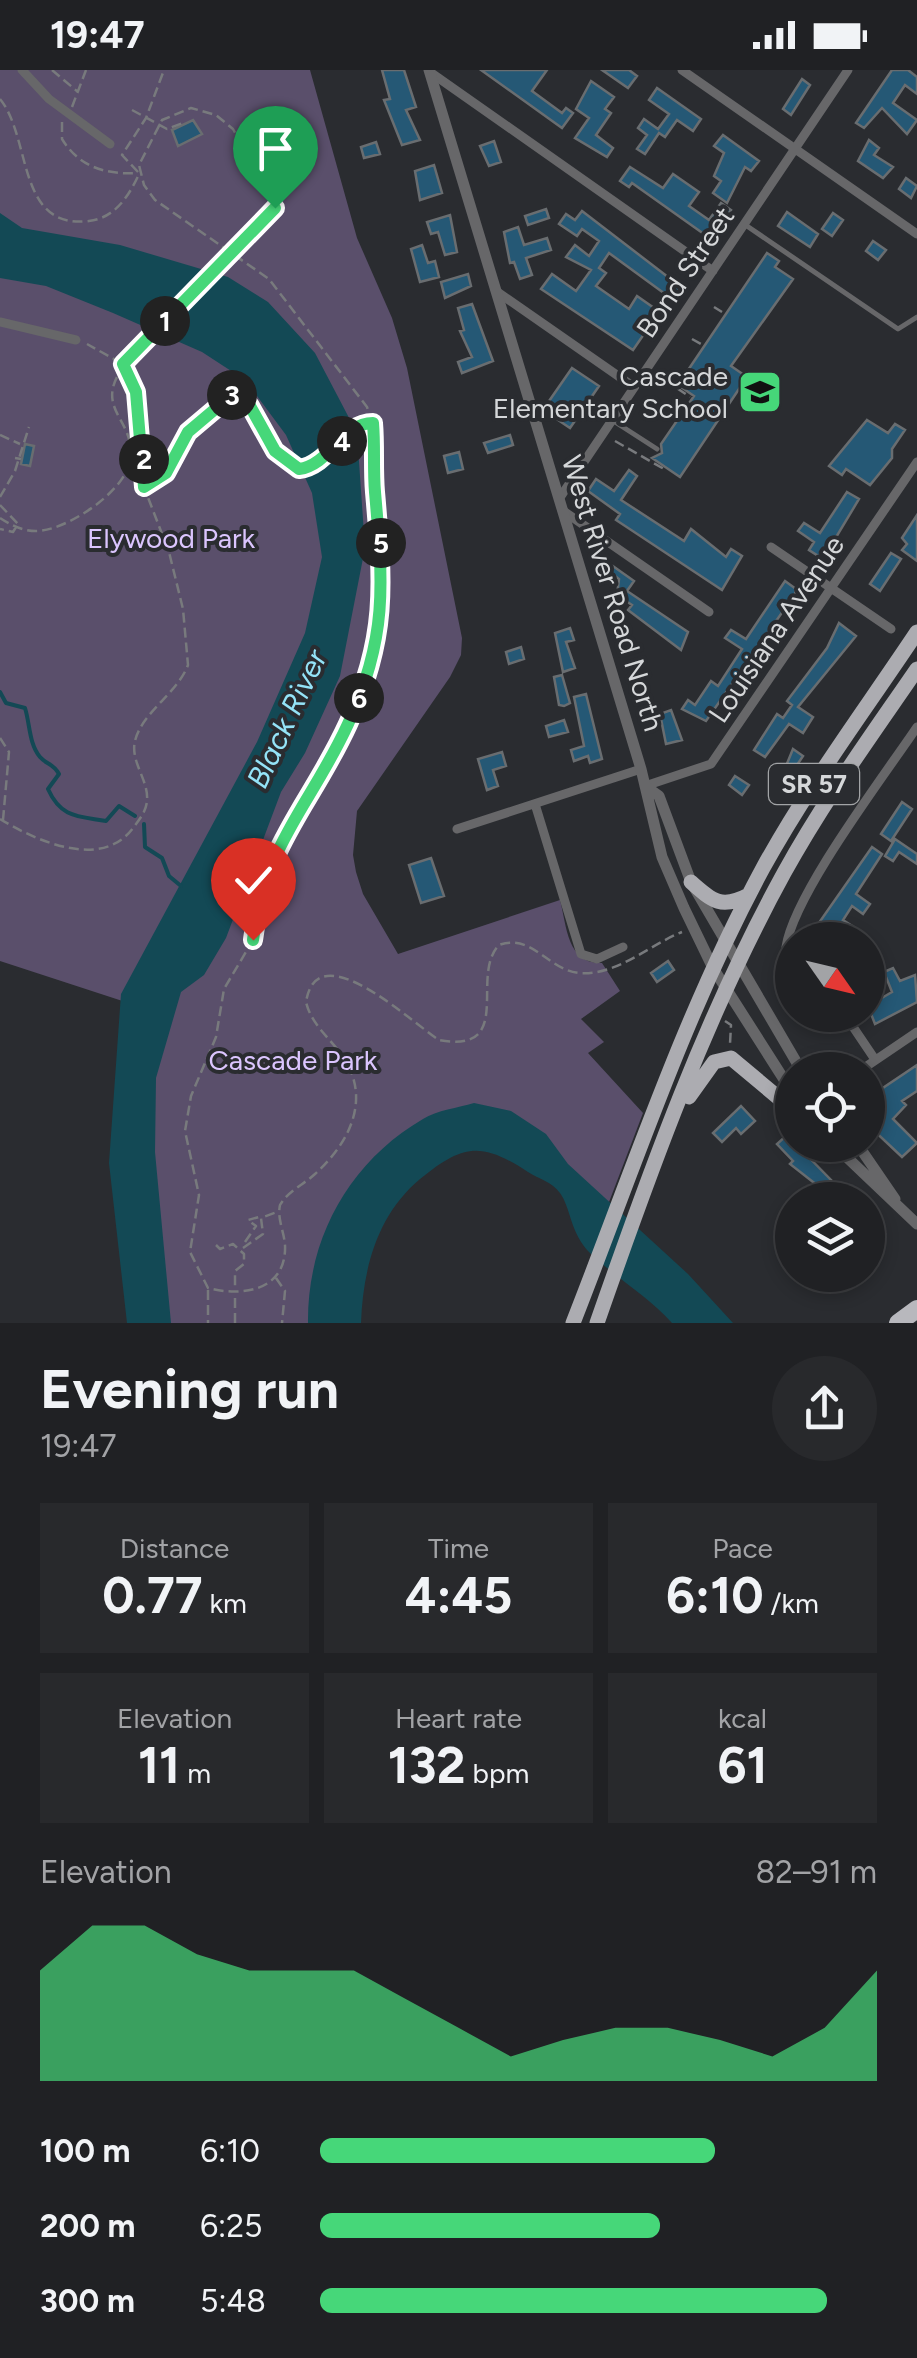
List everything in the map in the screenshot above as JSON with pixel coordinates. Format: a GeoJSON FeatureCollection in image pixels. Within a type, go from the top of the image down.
{"type":"FeatureCollection","features":[{"type":"Feature","properties":{"kind":"highway","name":"SR 57"},"geometry":{"type":"LineString","coordinates":[[573,1323],[725,943],[820,775],[917,632]]}},
{"type":"Feature","properties":{"kind":"highway","name":"SR 57"},"geometry":{"type":"LineString","coordinates":[[597,1323],[726,989],[799,847],[917,668]]}},
{"type":"Feature","properties":{"kind":"highway"},"geometry":{"type":"LineString","coordinates":[[691,882],[714,904],[730,905],[750,895]]}},
{"type":"Feature","properties":{"kind":"highway"},"geometry":{"type":"LineString","coordinates":[[675,1117],[714,1062],[730,1058],[750,1069],[775,1093]]}},
{"type":"Feature","properties":{"kind":"highway"},"geometry":{"type":"LineString","coordinates":[[898,1323],[917,1309]]}},
{"type":"Feature","properties":{"kind":"street"},"geometry":{"type":"LineString","coordinates":[[22,70],[67,113],[110,144]]}},
{"type":"Feature","properties":{"kind":"street"},"geometry":{"type":"LineString","coordinates":[[682,70],[917,234]]}},
{"type":"Feature","properties":{"kind":"street","name":"Bond Street"},"geometry":{"type":"LineString","coordinates":[[560,504],[612,420],[848,70]]}},
{"type":"Feature","properties":{"kind":"street"},"geometry":{"type":"LineString","coordinates":[[429,71],[713,270]]}},
{"type":"Feature","properties":{"kind":"street","name":"West River Road North"},"geometry":{"type":"LineString","coordinates":[[429,71],[646,786],[646,802],[662,857],[713,968],[775,1065]]}},
{"type":"Feature","properties":{"kind":"street"},"geometry":{"type":"LineString","coordinates":[[496,291],[634,388]]}},
{"type":"Feature","properties":{"kind":"street"},"geometry":{"type":"LineString","coordinates":[[0,322],[76,340]]}},
{"type":"Feature","properties":{"kind":"street","name":"Louisiana Avenue"},"geometry":{"type":"LineString","coordinates":[[646,786],[711,764],[917,462]]}},
{"type":"Feature","properties":{"kind":"street"},"geometry":{"type":"LineString","coordinates":[[560,504],[710,612]]}},
{"type":"Feature","properties":{"kind":"street"},"geometry":{"type":"LineString","coordinates":[[771,547],[891,629]]}},
{"type":"Feature","properties":{"kind":"street"},"geometry":{"type":"LineString","coordinates":[[794,922],[917,727]]}},
{"type":"Feature","properties":{"kind":"street"},"geometry":{"type":"LineString","coordinates":[[457,830],[483,817],[640,769]]}},
{"type":"Feature","properties":{"kind":"street","name":"West River Road North"},"geometry":{"type":"LineString","coordinates":[[646,786],[659,796],[691,882],[790,1052]]}},
{"type":"Feature","properties":{"kind":"street"},"geometry":{"type":"LineString","coordinates":[[534,804],[582,954],[597,959],[622,947]]}},
{"type":"Feature","properties":{"kind":"street"},"geometry":{"type":"LineString","coordinates":[[884,1052],[917,1032]]}},
{"type":"Feature","properties":{"kind":"street"},"geometry":{"type":"LineString","coordinates":[[851,1162],[917,1224]]}},
{"type":"Feature","properties":{"kind":"street"},"geometry":{"type":"LineString","coordinates":[[872,1162],[897,1203]]}},
{"type":"Feature","properties":{"kind":"lane"},"geometry":{"type":"LineString","coordinates":[[744,224],[898,330],[917,318]]}},
{"type":"Feature","properties":{"kind":"lane"},"geometry":{"type":"LineString","coordinates":[[612,420],[657,449]]}},
{"type":"Feature","properties":{"kind":"path"},"geometry":{"type":"LineString","coordinates":[[52,70],[80,93]]}},
{"type":"Feature","properties":{"kind":"path"},"geometry":{"type":"LineString","coordinates":[[86,70],[80,93],[60,134],[74,156],[100,170],[140,173]]}},
{"type":"Feature","properties":{"kind":"path"},"geometry":{"type":"LineString","coordinates":[[164,70],[146,118],[122,155],[140,173],[160,204],[241,256],[269,280],[362,399],[373,423],[384,575],[373,657],[347,727],[272,858],[260,892],[253,940],[224,989],[216,1037],[188,1108],[187,1146],[199,1194],[190,1252],[208,1288],[208,1323]]}},
{"type":"Feature","properties":{"kind":"path"},"geometry":{"type":"LineString","coordinates":[[0,99],[20,133],[31,190],[54,216],[84,221],[108,214],[127,197],[140,173],[142,154],[159,124],[190,108],[226,121],[274,200],[272,212],[123,364],[114,378],[111,398],[130,449],[121,482],[58,526],[41,531],[17,528],[0,518]]}},
{"type":"Feature","properties":{"kind":"path"},"geometry":{"type":"LineString","coordinates":[[132,110],[170,129],[183,123]]}},
{"type":"Feature","properties":{"kind":"path"},"geometry":{"type":"LineString","coordinates":[[714,307],[722,312]]}},
{"type":"Feature","properties":{"kind":"path"},"geometry":{"type":"LineString","coordinates":[[692,339],[702,344]]}},
{"type":"Feature","properties":{"kind":"path"},"geometry":{"type":"LineString","coordinates":[[0,738],[9,752],[1,820],[60,844],[108,850],[122,843],[145,811],[146,787],[134,742],[184,676],[190,655],[169,552],[144,487],[136,392],[123,364],[76,340]]}},
{"type":"Feature","properties":{"kind":"path"},"geometry":{"type":"LineString","coordinates":[[665,380],[690,397]]}},
{"type":"Feature","properties":{"kind":"path"},"geometry":{"type":"LineString","coordinates":[[144,487],[166,473],[188,432],[233,394],[250,406],[275,451],[302,470],[318,464],[355,428],[373,423]]}},
{"type":"Feature","properties":{"kind":"path"},"geometry":{"type":"LineString","coordinates":[[0,497],[29,427]]}},
{"type":"Feature","properties":{"kind":"path"},"geometry":{"type":"LineString","coordinates":[[0,435],[21,445]]}},
{"type":"Feature","properties":{"kind":"path"},"geometry":{"type":"LineString","coordinates":[[615,441],[664,469]]}},
{"type":"Feature","properties":{"kind":"path"},"geometry":{"type":"LineString","coordinates":[[0,505],[17,519],[17,528]]}},
{"type":"Feature","properties":{"kind":"path"},"geometry":{"type":"LineString","coordinates":[[0,529],[11,532],[17,528]]}},
{"type":"Feature","properties":{"kind":"path"},"geometry":{"type":"LineString","coordinates":[[208,1288],[245,1293],[275,1277],[285,1255],[278,1212],[283,1199],[342,1145],[357,1100],[346,1060],[308,1014],[307,992],[320,976],[330,972],[350,977],[439,1040],[454,1043],[482,1029],[489,1007],[487,963],[499,945],[520,942],[571,970],[586,972],[624,963],[652,944],[686,930]]}},
{"type":"Feature","properties":{"kind":"path"},"geometry":{"type":"LineString","coordinates":[[717,1011],[731,1025],[730,1058]]}},
{"type":"Feature","properties":{"kind":"path"},"geometry":{"type":"LineString","coordinates":[[235,1323],[234,1272],[244,1264],[242,1249],[256,1226],[248,1220],[278,1212]]}},
{"type":"Feature","properties":{"kind":"path"},"geometry":{"type":"LineString","coordinates":[[246,1244],[263,1234],[261,1218]]}},
{"type":"Feature","properties":{"kind":"path"},"geometry":{"type":"LineString","coordinates":[[216,1244],[220,1249],[233,1244],[242,1249]]}},
{"type":"Feature","properties":{"kind":"path"},"geometry":{"type":"LineString","coordinates":[[275,1277],[285,1291],[282,1323]]}},
{"type":"Feature","properties":{"kind":"green space"},"geometry":{"type":"Polygon","coordinates":[[[0,70],[310,70],[357,238],[392,318],[407,368],[462,638],[461,655],[450,677],[357,811],[353,855],[356,872],[363,894],[398,954],[560,900],[575,951],[590,962],[602,963],[620,991],[581,1019],[604,1042],[588,1053],[643,1113],[601,1223],[548,1164],[467,1127],[373,1190],[337,1323],[145,1323],[150,1010],[0,961],[0,70]]]}},
{"type":"Feature","properties":{"kind":"water","name":"Black River"},"geometry":{"type":"Polygon","coordinates":[[[0,213],[22,228],[120,245],[228,277],[268,302],[315,353],[357,433],[365,548],[340,676],[305,753],[281,792],[226,938],[204,975],[181,992],[156,1078],[155,1152],[171,1323],[127,1323],[109,1163],[121,994],[257,742],[305,633],[322,557],[312,493],[286,435],[245,380],[202,352],[113,313],[46,286],[0,278],[0,213]]]}},
{"type":"Feature","properties":{"kind":"water"},"geometry":{"type":"Polygon","coordinates":[[[474,1103],[511,1111],[546,1134],[568,1164],[688,1274],[733,1323],[672,1323],[590,1253],[578,1237],[564,1199],[553,1186],[498,1155],[473,1151],[435,1167],[393,1209],[369,1263],[361,1323],[308,1323],[315,1262],[324,1233],[354,1180],[374,1157],[423,1119],[474,1103]]]}},
{"type":"Feature","properties":{"kind":"building"},"geometry":{"type":"Polygon","coordinates":[[[382,70],[404,70],[416,107],[406,110],[420,140],[402,145],[384,100],[390,99],[382,70]]]}},
{"type":"Feature","properties":{"kind":"building"},"geometry":{"type":"Polygon","coordinates":[[[481,70],[547,70],[532,91],[562,113],[566,108],[573,113],[562,128],[481,70]]]}},
{"type":"Feature","properties":{"kind":"building"},"geometry":{"type":"Polygon","coordinates":[[[602,70],[629,70],[637,76],[628,88],[602,70]]]}},
{"type":"Feature","properties":{"kind":"building"},"geometry":{"type":"Polygon","coordinates":[[[892,70],[908,70],[917,77],[917,94],[905,85],[893,103],[917,120],[907,134],[882,108],[864,128],[856,123],[892,70]]]}},
{"type":"Feature","properties":{"kind":"building"},"geometry":{"type":"Polygon","coordinates":[[[802,79],[810,85],[791,115],[783,109],[802,79]]]}},
{"type":"Feature","properties":{"kind":"building"},"geometry":{"type":"Polygon","coordinates":[[[591,81],[614,97],[605,109],[611,113],[596,135],[613,148],[607,157],[575,138],[589,118],[576,109],[591,81]]]}},
{"type":"Feature","properties":{"kind":"building"},"geometry":{"type":"Polygon","coordinates":[[[657,88],[701,119],[693,131],[677,120],[665,137],[659,133],[645,154],[637,149],[647,135],[638,128],[644,119],[658,129],[669,114],[649,100],[657,88]]]}},
{"type":"Feature","properties":{"kind":"building"},"geometry":{"type":"Polygon","coordinates":[[[193,120],[202,134],[178,146],[172,130],[193,120]]]}},
{"type":"Feature","properties":{"kind":"building"},"geometry":{"type":"Polygon","coordinates":[[[723,135],[759,161],[751,171],[745,167],[727,203],[713,193],[721,181],[714,176],[724,153],[714,146],[723,135]]]}},
{"type":"Feature","properties":{"kind":"building"},"geometry":{"type":"Polygon","coordinates":[[[869,140],[879,148],[874,155],[893,167],[883,178],[858,161],[869,140]]]}},
{"type":"Feature","properties":{"kind":"building"},"geometry":{"type":"Polygon","coordinates":[[[494,141],[501,162],[489,166],[480,146],[494,141]]]}},
{"type":"Feature","properties":{"kind":"building"},"geometry":{"type":"Polygon","coordinates":[[[376,142],[380,154],[364,158],[361,147],[376,142]]]}},
{"type":"Feature","properties":{"kind":"building"},"geometry":{"type":"Polygon","coordinates":[[[434,165],[442,193],[420,200],[415,171],[434,165]]]}},
{"type":"Feature","properties":{"kind":"building"},"geometry":{"type":"Polygon","coordinates":[[[630,167],[663,188],[673,174],[699,192],[689,206],[709,220],[721,203],[731,210],[711,239],[632,183],[629,187],[620,181],[630,167]]]}},
{"type":"Feature","properties":{"kind":"building"},"geometry":{"type":"Polygon","coordinates":[[[906,178],[917,186],[911,198],[899,189],[906,178]]]}},
{"type":"Feature","properties":{"kind":"building"},"geometry":{"type":"Polygon","coordinates":[[[546,209],[549,218],[528,225],[525,216],[546,209]]]}},
{"type":"Feature","properties":{"kind":"building"},"geometry":{"type":"Polygon","coordinates":[[[582,211],[681,287],[672,299],[609,253],[599,268],[606,273],[596,286],[629,309],[637,296],[654,308],[648,321],[651,324],[633,350],[541,289],[552,274],[576,291],[591,270],[566,257],[575,245],[589,256],[599,241],[582,229],[577,236],[559,224],[566,214],[575,220],[582,211]]]}},
{"type":"Feature","properties":{"kind":"building"},"geometry":{"type":"Polygon","coordinates":[[[787,212],[818,234],[810,247],[778,226],[787,212]]]}},
{"type":"Feature","properties":{"kind":"building"},"geometry":{"type":"Polygon","coordinates":[[[833,213],[843,220],[832,236],[822,229],[833,213]]]}},
{"type":"Feature","properties":{"kind":"building"},"geometry":{"type":"Polygon","coordinates":[[[450,215],[457,252],[445,255],[438,232],[431,234],[427,222],[450,215]]]}},
{"type":"Feature","properties":{"kind":"building"},"geometry":{"type":"Polygon","coordinates":[[[518,227],[524,245],[547,238],[551,250],[526,258],[532,275],[520,279],[514,262],[510,263],[504,232],[518,227]]]}},
{"type":"Feature","properties":{"kind":"building"},"geometry":{"type":"Polygon","coordinates":[[[873,241],[886,250],[878,260],[866,251],[873,241]]]}},
{"type":"Feature","properties":{"kind":"building"},"geometry":{"type":"Polygon","coordinates":[[[422,245],[428,263],[435,261],[439,277],[420,282],[411,249],[422,245]]]}},
{"type":"Feature","properties":{"kind":"building"},"geometry":{"type":"Polygon","coordinates":[[[767,253],[779,261],[775,267],[793,279],[731,366],[747,377],[680,477],[652,458],[662,453],[661,444],[694,396],[678,385],[767,253]]]}},
{"type":"Feature","properties":{"kind":"building"},"geometry":{"type":"Polygon","coordinates":[[[468,274],[471,286],[445,298],[441,282],[468,274]]]}},
{"type":"Feature","properties":{"kind":"building"},"geometry":{"type":"Polygon","coordinates":[[[472,304],[493,361],[462,373],[458,362],[472,357],[460,331],[464,330],[458,308],[472,304]]]}},
{"type":"Feature","properties":{"kind":"building"},"geometry":{"type":"Polygon","coordinates":[[[572,368],[599,386],[570,428],[558,420],[562,414],[547,404],[572,368]]]}},
{"type":"Feature","properties":{"kind":"building"},"geometry":{"type":"Polygon","coordinates":[[[867,420],[888,433],[895,424],[905,430],[892,449],[892,458],[870,485],[846,469],[842,475],[829,466],[867,420]]]}},
{"type":"Feature","properties":{"kind":"building"},"geometry":{"type":"Polygon","coordinates":[[[510,435],[513,445],[488,453],[484,443],[510,435]]]}},
{"type":"Feature","properties":{"kind":"building"},"geometry":{"type":"Polygon","coordinates":[[[25,444],[34,446],[30,466],[21,464],[25,444]]]}},
{"type":"Feature","properties":{"kind":"building"},"geometry":{"type":"Polygon","coordinates":[[[459,452],[463,469],[448,473],[444,456],[459,452]]]}},
{"type":"Feature","properties":{"kind":"building"},"geometry":{"type":"Polygon","coordinates":[[[629,470],[637,476],[621,500],[684,541],[691,529],[726,557],[731,549],[742,556],[722,590],[616,520],[620,514],[588,491],[596,479],[614,491],[629,470]]]}},
{"type":"Feature","properties":{"kind":"building"},"geometry":{"type":"Polygon","coordinates":[[[847,492],[859,499],[823,559],[809,550],[814,542],[798,531],[804,523],[820,533],[847,492]]]}},
{"type":"Feature","properties":{"kind":"building"},"geometry":{"type":"Polygon","coordinates":[[[917,515],[917,561],[902,550],[907,544],[902,538],[917,515]]]}},
{"type":"Feature","properties":{"kind":"building"},"geometry":{"type":"Polygon","coordinates":[[[891,553],[901,559],[880,591],[870,584],[891,553]]]}},
{"type":"Feature","properties":{"kind":"building"},"geometry":{"type":"Polygon","coordinates":[[[610,564],[634,581],[627,591],[688,632],[681,650],[628,610],[632,605],[617,595],[619,579],[606,569],[610,564]]]}},
{"type":"Feature","properties":{"kind":"building"},"geometry":{"type":"Polygon","coordinates":[[[785,581],[796,589],[795,594],[706,721],[682,709],[688,700],[695,705],[711,681],[718,686],[742,649],[725,638],[731,630],[746,639],[785,581]]]}},
{"type":"Feature","properties":{"kind":"building"},"geometry":{"type":"Polygon","coordinates":[[[839,623],[856,636],[798,707],[813,717],[803,733],[789,724],[765,757],[754,750],[777,714],[783,718],[792,705],[787,701],[827,648],[839,623]]]}},
{"type":"Feature","properties":{"kind":"building"},"geometry":{"type":"Polygon","coordinates":[[[570,628],[574,640],[566,642],[575,668],[563,672],[555,633],[570,628]]]}},
{"type":"Feature","properties":{"kind":"building"},"geometry":{"type":"Polygon","coordinates":[[[521,647],[524,659],[509,664],[506,652],[521,647]]]}},
{"type":"Feature","properties":{"kind":"building"},"geometry":{"type":"Polygon","coordinates":[[[562,675],[570,703],[564,706],[559,705],[554,677],[562,675]]]}},
{"type":"Feature","properties":{"kind":"building"},"geometry":{"type":"Polygon","coordinates":[[[586,694],[602,759],[590,763],[588,756],[574,761],[571,750],[584,746],[574,697],[586,694]]]}},
{"type":"Feature","properties":{"kind":"building"},"geometry":{"type":"Polygon","coordinates":[[[671,710],[682,740],[666,744],[660,714],[671,710]]]}},
{"type":"Feature","properties":{"kind":"building"},"geometry":{"type":"Polygon","coordinates":[[[564,720],[568,732],[549,737],[546,726],[564,720]]]}},
{"type":"Feature","properties":{"kind":"building"},"geometry":{"type":"Polygon","coordinates":[[[793,749],[803,756],[793,771],[786,766],[793,749]]]}},
{"type":"Feature","properties":{"kind":"building"},"geometry":{"type":"Polygon","coordinates":[[[502,752],[506,766],[493,770],[498,786],[487,790],[478,759],[502,752]]]}},
{"type":"Feature","properties":{"kind":"building"},"geometry":{"type":"Polygon","coordinates":[[[735,776],[749,785],[742,795],[729,785],[735,776]]]}},
{"type":"Feature","properties":{"kind":"building"},"geometry":{"type":"Polygon","coordinates":[[[902,802],[912,809],[891,841],[881,834],[902,802]]]}},
{"type":"Feature","properties":{"kind":"building"},"geometry":{"type":"Polygon","coordinates":[[[895,839],[917,854],[917,864],[899,852],[893,861],[885,856],[895,839]]]}},
{"type":"Feature","properties":{"kind":"building"},"geometry":{"type":"Polygon","coordinates":[[[872,847],[882,854],[856,894],[870,904],[863,914],[852,906],[843,920],[846,922],[820,922],[872,847]]]}},
{"type":"Feature","properties":{"kind":"building"},"geometry":{"type":"Polygon","coordinates":[[[431,858],[444,896],[421,903],[409,865],[431,858]]]}},
{"type":"Feature","properties":{"kind":"building"},"geometry":{"type":"Polygon","coordinates":[[[668,961],[674,970],[657,982],[651,973],[668,961]]]}},
{"type":"Feature","properties":{"kind":"building"},"geometry":{"type":"Polygon","coordinates":[[[893,968],[900,981],[915,975],[917,1002],[885,1019],[885,996],[892,992],[885,972],[893,968]]]}},
{"type":"Feature","properties":{"kind":"building"},"geometry":{"type":"Polygon","coordinates":[[[917,1065],[917,1091],[902,1101],[906,1105],[893,1119],[917,1143],[902,1157],[885,1141],[885,1087],[917,1065]]]}},
{"type":"Feature","properties":{"kind":"building"},"geometry":{"type":"Polygon","coordinates":[[[741,1106],[755,1121],[741,1134],[736,1128],[722,1142],[713,1133],[741,1106]]]}},
{"type":"Feature","properties":{"kind":"building"},"geometry":{"type":"Polygon","coordinates":[[[813,1162],[831,1180],[813,1182],[790,1164],[813,1162]]]}},
{"type":"Feature","properties":{"kind":"waterway"},"geometry":{"type":"LineString","coordinates":[[0,692],[6,703],[25,708],[36,752],[59,774],[48,789],[59,806],[71,814],[106,821],[119,806],[135,816]]}},
{"type":"Feature","properties":{"kind":"waterway"},"geometry":{"type":"LineString","coordinates":[[144,824],[145,847],[162,858],[169,876],[181,886]]}},
{"type":"Feature","properties":{"kind":"place","name":"Cascade Elementary School"},"geometry":{"type":"Point","coordinates":[760,392]}},
{"type":"Feature","properties":{"kind":"route"},"geometry":{"type":"LineString","coordinates":[[253,940],[260,892],[272,858],[347,727],[373,657],[384,575],[374,489],[373,423],[357,426],[318,464],[299,469],[275,451],[250,406],[233,394],[188,432],[166,473],[144,487],[143,436],[136,392],[123,364],[275,208]]}},
{"type":"Feature","properties":{"kind":"park label","name":"Elywood Park"},"geometry":{"type":"Point","coordinates":[171,538]}},
{"type":"Feature","properties":{"kind":"park label","name":"Cascade Park"},"geometry":{"type":"Point","coordinates":[293,1060]}}]}
